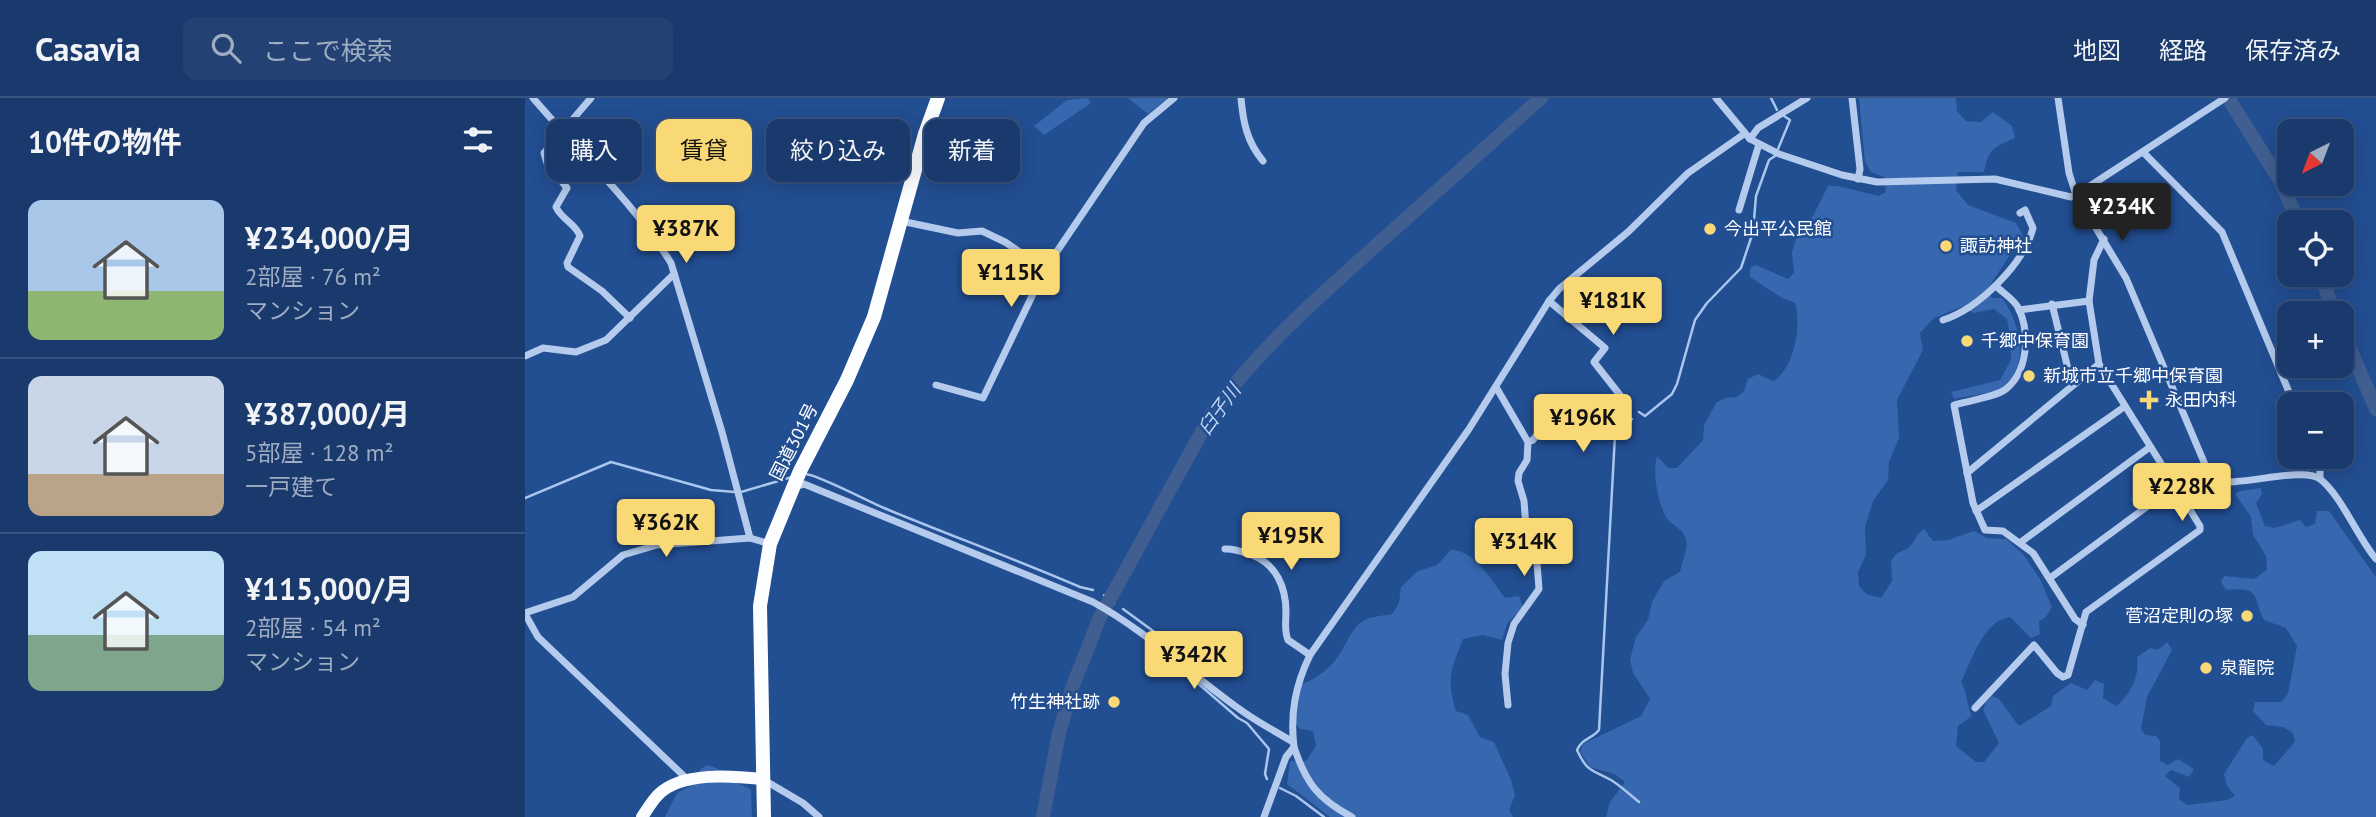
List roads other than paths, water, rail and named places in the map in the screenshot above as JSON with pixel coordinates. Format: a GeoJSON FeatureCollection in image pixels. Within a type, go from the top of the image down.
{"type":"FeatureCollection","features":[{"type":"Feature","properties":{"kind":"highway","name":"国道301号"},"geometry":{"type":"LineString","coordinates":[[764,817],[759,606],[770,544],[796,480],[861,351],[874,317],[925,134],[938,98]]}},
{"type":"Feature","properties":{"kind":"main road"},"geometry":{"type":"LineString","coordinates":[[642,817],[658,794],[689,780],[722,775],[763,779]]}},
{"type":"Feature","properties":{"kind":"street"},"geometry":{"type":"LineString","coordinates":[[533,98],[551,119]]}},
{"type":"Feature","properties":{"kind":"street"},"geometry":{"type":"LineString","coordinates":[[573,119],[591,98]]}},
{"type":"Feature","properties":{"kind":"street"},"geometry":{"type":"LineString","coordinates":[[936,385],[983,398],[1045,269],[1144,123],[1174,98]]}},
{"type":"Feature","properties":{"kind":"street"},"geometry":{"type":"LineString","coordinates":[[1241,98],[1244,125],[1250,141],[1263,161]]}},
{"type":"Feature","properties":{"kind":"street"},"geometry":{"type":"LineString","coordinates":[[1716,98],[1747,137],[1759,144],[1807,164],[1859,179],[1877,182],[1995,179],[2071,197],[2222,100]]}},
{"type":"Feature","properties":{"kind":"street"},"geometry":{"type":"LineString","coordinates":[[1352,817],[1334,807],[1310,784],[1302,771],[1294,745],[1291,722],[1296,690],[1310,656],[1423,496],[1559,289],[1628,232],[1688,173],[1807,98]]}},
{"type":"Feature","properties":{"kind":"street"},"geometry":{"type":"LineString","coordinates":[[1852,98],[1859,179]]}},
{"type":"Feature","properties":{"kind":"street"},"geometry":{"type":"LineString","coordinates":[[2058,98],[2069,173],[2076,195],[2126,278],[2212,481],[2216,499]]}},
{"type":"Feature","properties":{"kind":"street"},"geometry":{"type":"LineString","coordinates":[[1739,211],[1759,144]]}},
{"type":"Feature","properties":{"kind":"street"},"geometry":{"type":"LineString","coordinates":[[2143,152],[2222,232],[2289,392]]}},
{"type":"Feature","properties":{"kind":"street"},"geometry":{"type":"LineString","coordinates":[[562,182],[567,188],[556,206],[559,214],[580,236],[568,267],[602,291],[630,318]]}},
{"type":"Feature","properties":{"kind":"street"},"geometry":{"type":"LineString","coordinates":[[605,182],[659,244],[671,264],[750,538]]}},
{"type":"Feature","properties":{"kind":"street"},"geometry":{"type":"LineString","coordinates":[[1943,320],[1965,312],[1996,286],[2012,266],[2033,228],[2025,210],[2020,213]]}},
{"type":"Feature","properties":{"kind":"street"},"geometry":{"type":"LineString","coordinates":[[900,221],[958,233],[982,231],[1005,242],[1045,269]]}},
{"type":"Feature","properties":{"kind":"street"},"geometry":{"type":"LineString","coordinates":[[1975,708],[2033,645],[2057,673],[2063,677],[2067,675],[2086,612],[2200,530],[2099,364],[2089,301],[2094,260],[2104,239]]}},
{"type":"Feature","properties":{"kind":"street"},"geometry":{"type":"LineString","coordinates":[[525,355],[543,348],[576,352],[606,340],[674,274]]}},
{"type":"Feature","properties":{"kind":"street"},"geometry":{"type":"LineString","coordinates":[[1996,286],[2019,310],[2025,346],[2018,377],[2005,390],[1954,405],[1976,511],[1985,530],[2000,530],[2021,542],[2033,553],[2075,619],[2083,625]]}},
{"type":"Feature","properties":{"kind":"street"},"geometry":{"type":"LineString","coordinates":[[1528,442],[1552,416],[1585,441],[1615,408],[1627,404],[1594,362],[1605,348],[1549,301]]}},
{"type":"Feature","properties":{"kind":"street"},"geometry":{"type":"LineString","coordinates":[[2019,310],[2089,301]]}},
{"type":"Feature","properties":{"kind":"street"},"geometry":{"type":"LineString","coordinates":[[2052,304],[2072,385]]}},
{"type":"Feature","properties":{"kind":"street"},"geometry":{"type":"LineString","coordinates":[[1967,473],[2099,364]]}},
{"type":"Feature","properties":{"kind":"street"},"geometry":{"type":"LineString","coordinates":[[1496,387],[1528,442],[1527,460],[1519,472],[1518,481],[1524,501],[1526,527],[1537,563],[1539,589],[1514,624],[1508,643],[1505,674],[1508,705]]}},
{"type":"Feature","properties":{"kind":"street"},"geometry":{"type":"LineString","coordinates":[[1976,511],[2124,407]]}},
{"type":"Feature","properties":{"kind":"street"},"geometry":{"type":"LineString","coordinates":[[2021,542],[2150,447]]}},
{"type":"Feature","properties":{"kind":"street"},"geometry":{"type":"LineString","coordinates":[[2320,469],[2320,478]]}},
{"type":"Feature","properties":{"kind":"street"},"geometry":{"type":"LineString","coordinates":[[2212,481],[2232,484],[2301,474],[2320,478],[2376,559]]}},
{"type":"Feature","properties":{"kind":"street"},"geometry":{"type":"LineString","coordinates":[[796,480],[1096,603],[1176,658],[1239,709],[1294,745]]}},
{"type":"Feature","properties":{"kind":"street"},"geometry":{"type":"LineString","coordinates":[[2050,578],[2175,486]]}},
{"type":"Feature","properties":{"kind":"street"},"geometry":{"type":"LineString","coordinates":[[689,780],[538,637],[525,613],[573,597],[623,555],[657,545],[750,538],[770,544]]}},
{"type":"Feature","properties":{"kind":"street"},"geometry":{"type":"LineString","coordinates":[[1225,549],[1233,548],[1255,556],[1277,573],[1286,604],[1285,627],[1288,640],[1310,656]]}},
{"type":"Feature","properties":{"kind":"street"},"geometry":{"type":"LineString","coordinates":[[1264,817],[1286,757],[1294,745]]}},
{"type":"Feature","properties":{"kind":"street"},"geometry":{"type":"LineString","coordinates":[[763,779],[803,803],[819,817]]}},
{"type":"Feature","properties":{"kind":"waterway","name":"臼子川"},"geometry":{"type":"LineString","coordinates":[[1043,817],[1059,733],[1072,688],[1100,617],[1211,415],[1266,349],[1307,309],[1541,98]]}},
{"type":"Feature","properties":{"kind":"waterway"},"geometry":{"type":"LineString","coordinates":[[1771,98],[1777,110]]}},
{"type":"Feature","properties":{"kind":"waterway"},"geometry":{"type":"LineString","coordinates":[[2228,98],[2279,179],[2293,210]]}},
{"type":"Feature","properties":{"kind":"waterway"},"geometry":{"type":"LineString","coordinates":[[1778,149],[1790,120],[1784,116]]}},
{"type":"Feature","properties":{"kind":"waterway"},"geometry":{"type":"LineString","coordinates":[[1639,412],[1645,416],[1672,394],[1695,320],[1707,303],[1741,268],[1753,232],[1756,196],[1769,160],[1775,156]]}},
{"type":"Feature","properties":{"kind":"waterway"},"geometry":{"type":"LineString","coordinates":[[2325,287],[2330,301]]}},
{"type":"Feature","properties":{"kind":"waterway"},"geometry":{"type":"LineString","coordinates":[[2354,358],[2376,409]]}},
{"type":"Feature","properties":{"kind":"waterway"},"geometry":{"type":"LineString","coordinates":[[1632,419],[1615,435],[1599,730],[1577,750],[1590,769],[1615,782],[1639,802]]}},
{"type":"Feature","properties":{"kind":"waterway"},"geometry":{"type":"LineString","coordinates":[[525,498],[611,462],[711,490],[735,492]]}},
{"type":"Feature","properties":{"kind":"waterway"},"geometry":{"type":"LineString","coordinates":[[805,474],[908,518],[1093,590]]}},
{"type":"Feature","properties":{"kind":"waterway"},"geometry":{"type":"LineString","coordinates":[[741,492],[792,477]]}},
{"type":"Feature","properties":{"kind":"waterway","name":"臼子川"},"geometry":{"type":"LineString","coordinates":[[1104,595],[1114,604]]}},
{"type":"Feature","properties":{"kind":"waterway"},"geometry":{"type":"LineString","coordinates":[[1123,609],[1175,647]]}},
{"type":"Feature","properties":{"kind":"waterway"},"geometry":{"type":"LineString","coordinates":[[1179,667],[1247,723],[1269,749],[1265,774],[1267,779]]}},
{"type":"Feature","properties":{"kind":"waterway"},"geometry":{"type":"LineString","coordinates":[[1280,788],[1296,796],[1324,817]]}},
{"type":"Feature","properties":{"kind":"place","name":"今出平公民館"},"geometry":{"type":"Point","coordinates":[1710,229]}},
{"type":"Feature","properties":{"kind":"place","name":"諏訪神社"},"geometry":{"type":"Point","coordinates":[1946,246]}},
{"type":"Feature","properties":{"kind":"place","name":"千郷中保育園"},"geometry":{"type":"Point","coordinates":[1967,341]}},
{"type":"Feature","properties":{"kind":"place","name":"新城市立千郷中保育園"},"geometry":{"type":"Point","coordinates":[2029,376]}},
{"type":"Feature","properties":{"kind":"place","name":"永田内科"},"geometry":{"type":"Point","coordinates":[2149,400]}},
{"type":"Feature","properties":{"kind":"place","name":"菅沼定則の塚"},"geometry":{"type":"Point","coordinates":[2247,616]}},
{"type":"Feature","properties":{"kind":"place","name":"泉龍院"},"geometry":{"type":"Point","coordinates":[2206,668]}},
{"type":"Feature","properties":{"kind":"place","name":"竹生神社跡"},"geometry":{"type":"Point","coordinates":[1114,702]}}]}
